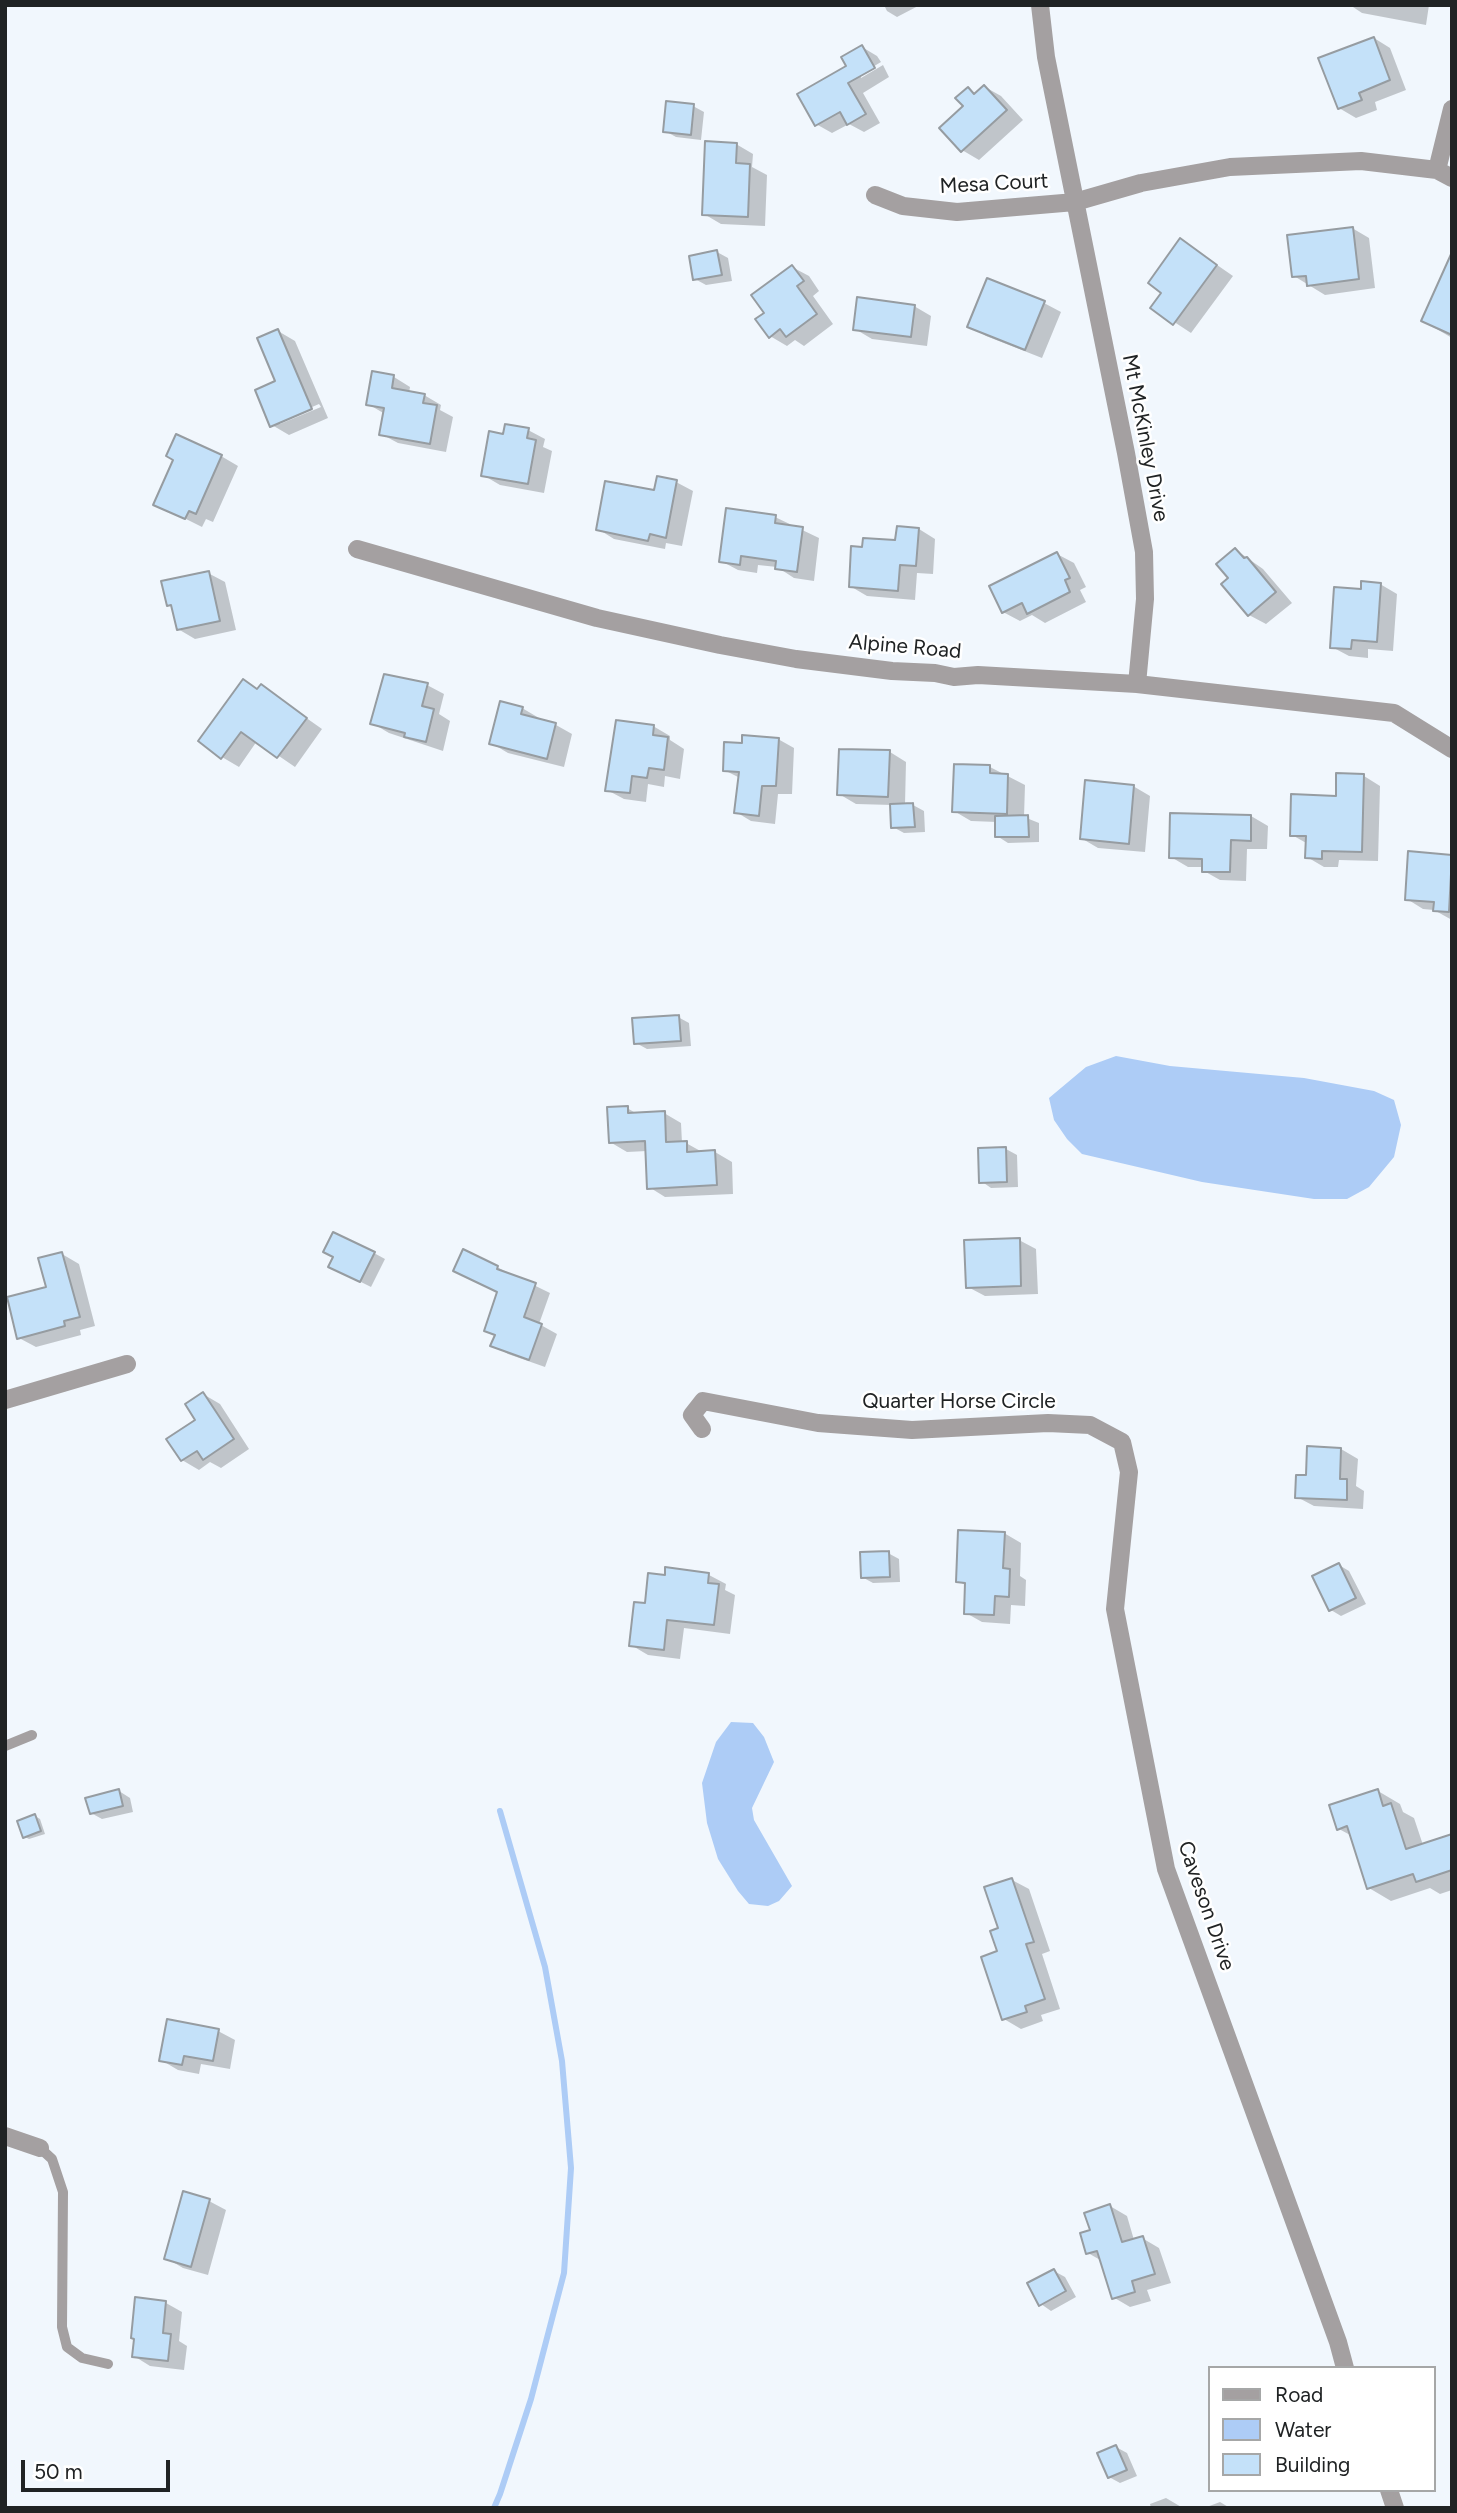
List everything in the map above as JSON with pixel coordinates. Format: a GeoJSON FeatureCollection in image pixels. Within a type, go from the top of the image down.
{"type":"FeatureCollection","features":[{"type":"Feature","properties":{"kind":"street","name":"Mt McKinley Drive"},"geometry":{"type":"LineString","coordinates":[[1040,5],[1046,57],[1144,552],[1145,599],[1137,684]]}},
{"type":"Feature","properties":{"kind":"street"},"geometry":{"type":"LineString","coordinates":[[1444,174],[1452,109]]}},
{"type":"Feature","properties":{"kind":"street","name":"Mesa Court"},"geometry":{"type":"LineString","coordinates":[[875,195],[903,206],[957,212],[1076,202],[1141,183],[1230,167],[1361,161],[1444,174]]}},
{"type":"Feature","properties":{"kind":"street","name":"Alpine Road"},"geometry":{"type":"LineString","coordinates":[[357,549],[597,618],[796,659],[954,677],[978,675],[1137,684],[1394,713],[1452,749]]}},
{"type":"Feature","properties":{"kind":"street"},"geometry":{"type":"LineString","coordinates":[[5,1400],[127,1364]]}},
{"type":"Feature","properties":{"kind":"street","name":"Quarter Horse Circle"},"geometry":{"type":"LineString","coordinates":[[702,1429],[692,1415],[703,1401],[818,1423],[912,1430],[1048,1423],[1090,1425],[1122,1442]]}},
{"type":"Feature","properties":{"kind":"street","name":"Caveson Drive"},"geometry":{"type":"LineString","coordinates":[[1122,1442],[1129,1472],[1115,1609],[1166,1869],[1334,2329],[1344,2366]]}},
{"type":"Feature","properties":{"kind":"street"},"geometry":{"type":"LineString","coordinates":[[5,2136],[40,2148]]}},
{"type":"Feature","properties":{"kind":"lane"},"geometry":{"type":"LineString","coordinates":[[5,1746],[32,1735]]}},
{"type":"Feature","properties":{"kind":"lane"},"geometry":{"type":"LineString","coordinates":[[40,2148],[52,2159],[63,2192],[62,2327],[67,2347],[82,2358],[108,2364]]}},
{"type":"Feature","properties":{"kind":"water"},"geometry":{"type":"Polygon","coordinates":[[[1116,1056],[1170,1066],[1304,1078],[1374,1091],[1394,1100],[1401,1125],[1394,1157],[1369,1187],[1347,1199],[1314,1199],[1202,1182],[1082,1154],[1054,1120],[1049,1098],[1086,1067],[1116,1056]]]}},
{"type":"Feature","properties":{"kind":"water"},"geometry":{"type":"Polygon","coordinates":[[[731,1722],[753,1723],[764,1737],[774,1762],[752,1808],[754,1820],[792,1886],[779,1901],[768,1906],[749,1904],[738,1891],[718,1859],[707,1823],[702,1783],[716,1742],[731,1722]]]}},
{"type":"Feature","properties":{"kind":"building"},"geometry":{"type":"Polygon","coordinates":[[[1374,37],[1390,80],[1359,93],[1362,100],[1338,109],[1318,58],[1374,37]]]}},
{"type":"Feature","properties":{"kind":"building"},"geometry":{"type":"Polygon","coordinates":[[[862,45],[875,68],[848,83],[866,114],[847,125],[840,112],[815,126],[797,94],[846,66],[841,57],[862,45]]]}},
{"type":"Feature","properties":{"kind":"building"},"geometry":{"type":"Polygon","coordinates":[[[984,85],[1007,110],[961,152],[939,128],[963,106],[955,98],[968,87],[974,94],[984,85]]]}},
{"type":"Feature","properties":{"kind":"building"},"geometry":{"type":"Polygon","coordinates":[[[666,101],[694,104],[691,135],[663,132],[666,101]]]}},
{"type":"Feature","properties":{"kind":"building"},"geometry":{"type":"Polygon","coordinates":[[[705,141],[737,143],[736,163],[750,164],[748,217],[702,215],[705,141]]]}},
{"type":"Feature","properties":{"kind":"building"},"geometry":{"type":"Polygon","coordinates":[[[1353,227],[1359,279],[1307,286],[1306,276],[1292,277],[1287,235],[1353,227]]]}},
{"type":"Feature","properties":{"kind":"building"},"geometry":{"type":"Polygon","coordinates":[[[1180,238],[1217,265],[1173,325],[1150,308],[1161,293],[1148,283],[1180,238]]]}},
{"type":"Feature","properties":{"kind":"building"},"geometry":{"type":"Polygon","coordinates":[[[717,250],[722,275],[693,280],[689,256],[717,250]]]}},
{"type":"Feature","properties":{"kind":"building"},"geometry":{"type":"Polygon","coordinates":[[[1452,252],[1452,335],[1421,321],[1452,252]]]}},
{"type":"Feature","properties":{"kind":"building"},"geometry":{"type":"Polygon","coordinates":[[[792,265],[804,281],[797,286],[817,314],[786,337],[780,329],[769,338],[755,319],[764,313],[751,295],[792,265]]]}},
{"type":"Feature","properties":{"kind":"building"},"geometry":{"type":"Polygon","coordinates":[[[987,278],[1045,301],[1025,350],[967,327],[987,278]]]}},
{"type":"Feature","properties":{"kind":"building"},"geometry":{"type":"Polygon","coordinates":[[[857,297],[915,305],[911,337],[853,330],[857,297]]]}},
{"type":"Feature","properties":{"kind":"building"},"geometry":{"type":"Polygon","coordinates":[[[278,329],[312,409],[270,427],[255,390],[275,381],[257,338],[278,329]]]}},
{"type":"Feature","properties":{"kind":"building"},"geometry":{"type":"Polygon","coordinates":[[[372,371],[394,375],[392,388],[425,394],[423,403],[437,405],[430,444],[379,435],[384,408],[366,405],[372,371]]]}},
{"type":"Feature","properties":{"kind":"building"},"geometry":{"type":"Polygon","coordinates":[[[505,424],[529,428],[527,438],[536,440],[528,484],[481,476],[489,431],[503,434],[505,424]]]}},
{"type":"Feature","properties":{"kind":"building"},"geometry":{"type":"Polygon","coordinates":[[[176,434],[222,455],[196,514],[189,511],[185,519],[153,505],[173,460],[166,456],[176,434]]]}},
{"type":"Feature","properties":{"kind":"building"},"geometry":{"type":"Polygon","coordinates":[[[657,476],[677,480],[666,538],[650,534],[648,541],[596,530],[605,481],[654,490],[657,476]]]}},
{"type":"Feature","properties":{"kind":"building"},"geometry":{"type":"Polygon","coordinates":[[[726,508],[776,515],[775,523],[803,527],[797,572],[775,569],[776,561],[741,556],[740,565],[719,562],[726,508]]]}},
{"type":"Feature","properties":{"kind":"building"},"geometry":{"type":"Polygon","coordinates":[[[897,526],[919,528],[916,566],[900,565],[898,591],[849,587],[851,546],[862,547],[863,538],[895,540],[897,526]]]}},
{"type":"Feature","properties":{"kind":"building"},"geometry":{"type":"Polygon","coordinates":[[[1235,548],[1244,558],[1247,557],[1276,592],[1248,616],[1221,584],[1228,578],[1216,564],[1235,548]]]}},
{"type":"Feature","properties":{"kind":"building"},"geometry":{"type":"Polygon","coordinates":[[[1057,552],[1070,578],[1065,580],[1070,592],[1027,614],[1022,603],[1002,613],[989,586],[1057,552]]]}},
{"type":"Feature","properties":{"kind":"building"},"geometry":{"type":"Polygon","coordinates":[[[209,571],[220,621],[177,630],[161,581],[209,571]]]}},
{"type":"Feature","properties":{"kind":"building"},"geometry":{"type":"Polygon","coordinates":[[[1361,581],[1381,583],[1377,642],[1352,640],[1351,649],[1330,648],[1334,587],[1361,589],[1361,581]]]}},
{"type":"Feature","properties":{"kind":"building"},"geometry":{"type":"Polygon","coordinates":[[[384,674],[428,683],[422,706],[434,709],[426,742],[404,737],[405,733],[370,724],[384,674]]]}},
{"type":"Feature","properties":{"kind":"building"},"geometry":{"type":"Polygon","coordinates":[[[243,679],[257,689],[261,684],[307,718],[277,758],[241,732],[221,759],[198,741],[243,679]]]}},
{"type":"Feature","properties":{"kind":"building"},"geometry":{"type":"Polygon","coordinates":[[[500,701],[523,707],[521,714],[556,723],[547,759],[489,744],[500,701]]]}},
{"type":"Feature","properties":{"kind":"building"},"geometry":{"type":"Polygon","coordinates":[[[616,720],[654,725],[653,735],[668,737],[664,770],[649,768],[647,778],[632,776],[630,793],[605,791],[616,720]]]}},
{"type":"Feature","properties":{"kind":"building"},"geometry":{"type":"Polygon","coordinates":[[[742,735],[779,738],[776,786],[762,786],[759,816],[734,813],[739,772],[723,771],[724,742],[742,743],[742,735]]]}},
{"type":"Feature","properties":{"kind":"building"},"geometry":{"type":"Polygon","coordinates":[[[839,749],[890,750],[888,797],[837,795],[839,749]]]}},
{"type":"Feature","properties":{"kind":"building"},"geometry":{"type":"Polygon","coordinates":[[[954,764],[990,765],[990,773],[1008,774],[1007,814],[952,812],[954,764]]]}},
{"type":"Feature","properties":{"kind":"building"},"geometry":{"type":"Polygon","coordinates":[[[1336,773],[1364,774],[1362,852],[1322,851],[1322,859],[1305,858],[1306,836],[1290,836],[1291,794],[1336,796],[1336,773]]]}},
{"type":"Feature","properties":{"kind":"building"},"geometry":{"type":"Polygon","coordinates":[[[1085,780],[1134,785],[1129,844],[1080,839],[1085,780]]]}},
{"type":"Feature","properties":{"kind":"building"},"geometry":{"type":"Polygon","coordinates":[[[913,803],[915,827],[891,828],[890,804],[913,803]]]}},
{"type":"Feature","properties":{"kind":"building"},"geometry":{"type":"Polygon","coordinates":[[[1170,813],[1251,815],[1251,841],[1231,840],[1230,872],[1202,872],[1202,859],[1169,858],[1170,813]]]}},
{"type":"Feature","properties":{"kind":"building"},"geometry":{"type":"Polygon","coordinates":[[[1028,815],[1029,837],[995,837],[995,816],[1028,815]]]}},
{"type":"Feature","properties":{"kind":"building"},"geometry":{"type":"Polygon","coordinates":[[[1408,851],[1452,855],[1449,912],[1433,911],[1434,902],[1405,900],[1408,851]]]}},
{"type":"Feature","properties":{"kind":"building"},"geometry":{"type":"Polygon","coordinates":[[[679,1015],[681,1041],[634,1044],[632,1018],[679,1015]]]}},
{"type":"Feature","properties":{"kind":"building"},"geometry":{"type":"Polygon","coordinates":[[[628,1106],[628,1113],[665,1111],[666,1142],[687,1141],[687,1152],[715,1150],[717,1185],[647,1189],[645,1141],[609,1143],[607,1107],[628,1106]]]}},
{"type":"Feature","properties":{"kind":"building"},"geometry":{"type":"Polygon","coordinates":[[[1006,1147],[1007,1182],[979,1183],[978,1148],[1006,1147]]]}},
{"type":"Feature","properties":{"kind":"building"},"geometry":{"type":"Polygon","coordinates":[[[333,1232],[375,1252],[360,1282],[328,1267],[333,1257],[323,1252],[333,1232]]]}},
{"type":"Feature","properties":{"kind":"building"},"geometry":{"type":"Polygon","coordinates":[[[1020,1238],[1021,1286],[966,1288],[964,1240],[1020,1238]]]}},
{"type":"Feature","properties":{"kind":"building"},"geometry":{"type":"Polygon","coordinates":[[[463,1249],[498,1266],[497,1269],[536,1283],[524,1317],[542,1324],[529,1360],[490,1346],[495,1335],[484,1331],[497,1292],[453,1271],[463,1249]]]}},
{"type":"Feature","properties":{"kind":"building"},"geometry":{"type":"Polygon","coordinates":[[[62,1252],[80,1317],[64,1321],[65,1326],[17,1339],[7,1297],[46,1287],[38,1258],[62,1252]]]}},
{"type":"Feature","properties":{"kind":"building"},"geometry":{"type":"Polygon","coordinates":[[[203,1392],[234,1439],[203,1460],[197,1451],[181,1461],[166,1439],[195,1420],[185,1404],[203,1392]]]}},
{"type":"Feature","properties":{"kind":"building"},"geometry":{"type":"Polygon","coordinates":[[[1307,1446],[1341,1448],[1340,1479],[1347,1479],[1347,1500],[1295,1498],[1296,1475],[1306,1475],[1307,1446]]]}},
{"type":"Feature","properties":{"kind":"building"},"geometry":{"type":"Polygon","coordinates":[[[958,1530],[1005,1532],[1003,1568],[1010,1569],[1009,1597],[995,1596],[994,1615],[964,1614],[965,1583],[956,1582],[958,1530]]]}},
{"type":"Feature","properties":{"kind":"building"},"geometry":{"type":"Polygon","coordinates":[[[889,1551],[890,1577],[861,1578],[860,1552],[889,1551]]]}},
{"type":"Feature","properties":{"kind":"building"},"geometry":{"type":"Polygon","coordinates":[[[1339,1563],[1356,1598],[1329,1611],[1312,1576],[1339,1563]]]}},
{"type":"Feature","properties":{"kind":"building"},"geometry":{"type":"Polygon","coordinates":[[[665,1567],[709,1573],[708,1583],[719,1584],[714,1625],[667,1620],[664,1650],[629,1646],[634,1602],[645,1603],[648,1573],[665,1575],[665,1567]]]}},
{"type":"Feature","properties":{"kind":"building"},"geometry":{"type":"Polygon","coordinates":[[[119,1789],[123,1806],[90,1814],[85,1798],[119,1789]]]}},
{"type":"Feature","properties":{"kind":"building"},"geometry":{"type":"Polygon","coordinates":[[[1378,1789],[1383,1806],[1391,1803],[1406,1849],[1452,1834],[1452,1870],[1416,1882],[1413,1874],[1367,1889],[1347,1826],[1337,1830],[1329,1805],[1378,1789]]]}},
{"type":"Feature","properties":{"kind":"building"},"geometry":{"type":"Polygon","coordinates":[[[35,1814],[41,1831],[23,1838],[17,1821],[35,1814]]]}},
{"type":"Feature","properties":{"kind":"building"},"geometry":{"type":"Polygon","coordinates":[[[1012,1878],[1034,1942],[1026,1944],[1045,1999],[1025,2006],[1027,2012],[1002,2020],[981,1957],[997,1951],[990,1931],[998,1928],[984,1887],[1012,1878]]]}},
{"type":"Feature","properties":{"kind":"building"},"geometry":{"type":"Polygon","coordinates":[[[167,2019],[219,2029],[213,2061],[184,2056],[182,2065],[159,2061],[167,2019]]]}},
{"type":"Feature","properties":{"kind":"building"},"geometry":{"type":"Polygon","coordinates":[[[183,2191],[210,2199],[191,2267],[164,2259],[183,2191]]]}},
{"type":"Feature","properties":{"kind":"building"},"geometry":{"type":"Polygon","coordinates":[[[1110,2204],[1122,2242],[1143,2236],[1155,2274],[1132,2281],[1135,2292],[1112,2299],[1097,2251],[1086,2254],[1080,2233],[1090,2230],[1084,2213],[1110,2204]]]}},
{"type":"Feature","properties":{"kind":"building"},"geometry":{"type":"Polygon","coordinates":[[[1054,2269],[1066,2291],[1039,2306],[1027,2283],[1054,2269]]]}},
{"type":"Feature","properties":{"kind":"building"},"geometry":{"type":"Polygon","coordinates":[[[135,2297],[166,2301],[163,2333],[171,2334],[168,2361],[132,2357],[135,2297]]]}},
{"type":"Feature","properties":{"kind":"building"},"geometry":{"type":"Polygon","coordinates":[[[1116,2445],[1127,2470],[1108,2478],[1097,2453],[1116,2445]]]}},
{"type":"Feature","properties":{"kind":"waterway"},"geometry":{"type":"LineString","coordinates":[[494,2508],[531,2399],[564,2273],[571,2168],[562,2061],[545,1967],[500,1811]]}}]}
